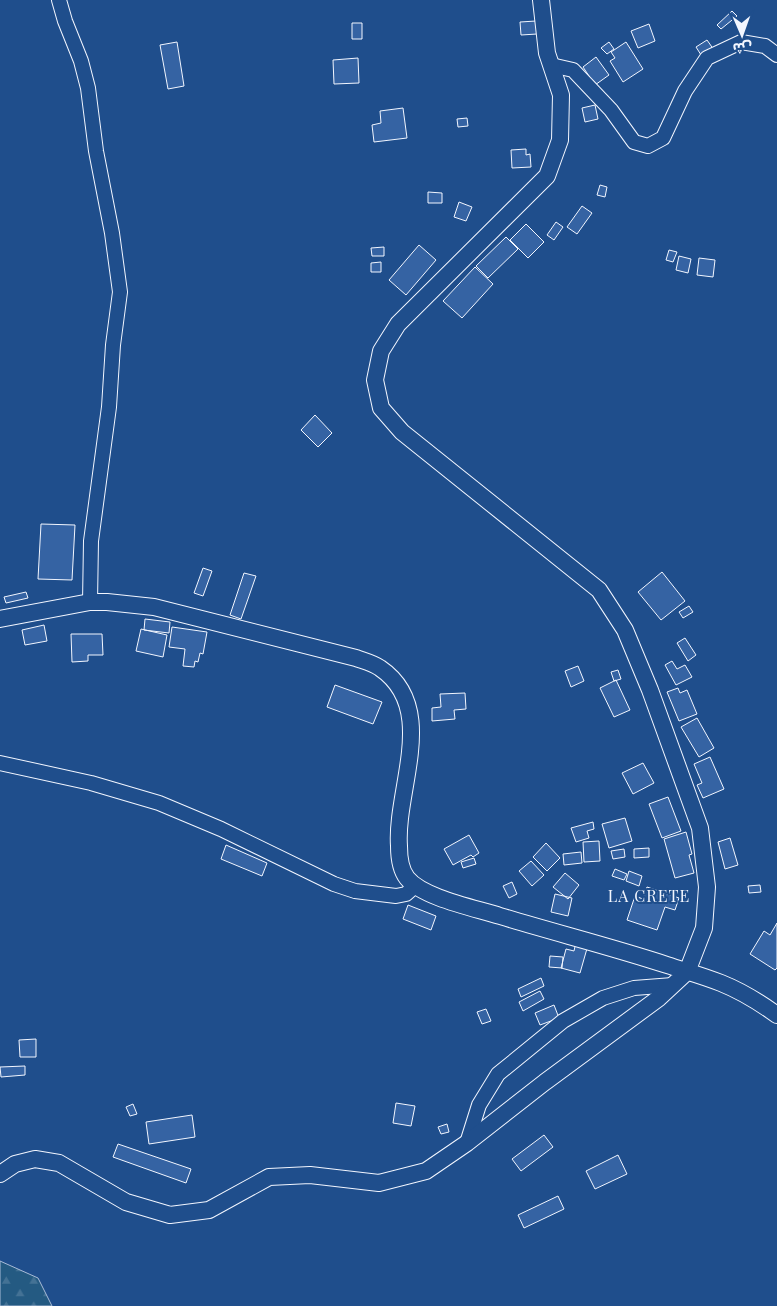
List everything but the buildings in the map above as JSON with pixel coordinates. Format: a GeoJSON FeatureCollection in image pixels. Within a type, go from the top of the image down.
{"type":"FeatureCollection","features":[{"type":"Feature","properties":{"kind":"main road"},"geometry":{"type":"LineString","coordinates":[[0,1174],[15,1164],[35,1158],[59,1163],[126,1202],[170,1215],[209,1210],[270,1177],[310,1175],[379,1183],[426,1171],[467,1143],[545,1082],[659,998],[687,972],[704,928],[707,887],[700,828],[650,690],[625,630],[599,590],[402,432],[380,408],[376,380],[381,351],[398,324],[547,176],[560,140],[561,95],[547,53],[541,0]]}},
{"type":"Feature","properties":{"kind":"main road"},"geometry":{"type":"LineString","coordinates":[[0,619],[90,602],[154,607],[356,658],[379,667],[394,679],[408,703],[411,721],[411,742],[398,835],[402,869],[415,886],[426,893],[569,937],[623,950],[721,983],[755,1000],[777,1015]]}},
{"type":"Feature","properties":{"kind":"street"},"geometry":{"type":"LineString","coordinates":[[59,0],[65,21],[82,61],[88,88],[96,151],[112,233],[120,292],[113,345],[110,407],[91,541],[90,602]]}},
{"type":"Feature","properties":{"kind":"street"},"geometry":{"type":"LineString","coordinates":[[551,65],[573,70],[611,110],[634,142],[648,146],[663,138],[685,91],[708,58],[741,42],[765,46],[777,55]]}},
{"type":"Feature","properties":{"kind":"street"},"geometry":{"type":"LineString","coordinates":[[0,763],[91,783],[159,803],[230,833],[334,884],[355,891],[396,896],[406,894],[415,886]]}},
{"type":"Feature","properties":{"kind":"street"},"geometry":{"type":"LineString","coordinates":[[467,1143],[478,1105],[498,1074],[564,1021],[604,998],[634,988],[673,985]]}},
{"type":"Feature","properties":{"kind":"green space"},"geometry":{"type":"Polygon","coordinates":[[[0,1261],[38,1278],[52,1306],[0,1306],[0,1261]]]}},
{"type":"Feature","properties":{"kind":"district","name":"LA CRETE"},"geometry":{"type":"Point","coordinates":[649,895]}}]}
